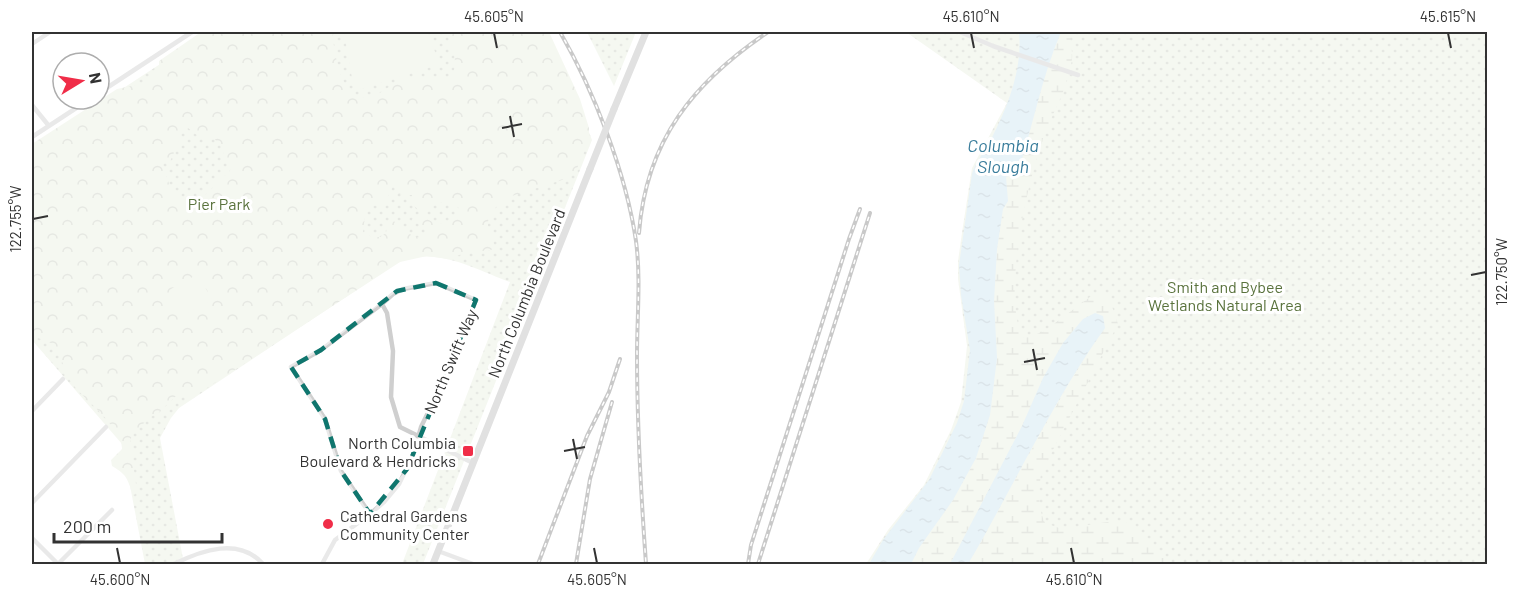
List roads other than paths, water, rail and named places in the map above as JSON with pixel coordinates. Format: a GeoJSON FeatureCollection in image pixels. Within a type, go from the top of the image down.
{"type":"FeatureCollection","features":[{"type":"Feature","properties":{"kind":"main road","name":"North Columbia Boulevard"},"geometry":{"type":"LineString","coordinates":[[433,564],[645,32]]}},
{"type":"Feature","properties":{"kind":"street"},"geometry":{"type":"LineString","coordinates":[[32,44],[50,32]]}},
{"type":"Feature","properties":{"kind":"street"},"geometry":{"type":"LineString","coordinates":[[111,85],[183,34],[192,32]]}},
{"type":"Feature","properties":{"kind":"street"},"geometry":{"type":"LineString","coordinates":[[960,32],[993,46],[1078,75]]}},
{"type":"Feature","properties":{"kind":"street"},"geometry":{"type":"LineString","coordinates":[[32,105],[49,126]]}},
{"type":"Feature","properties":{"kind":"street"},"geometry":{"type":"LineString","coordinates":[[32,137],[72,111]]}},
{"type":"Feature","properties":{"kind":"street","name":"North Swift Way"},"geometry":{"type":"LineString","coordinates":[[322,564],[335,540],[384,502],[399,484],[476,300],[433,283],[397,291],[382,304]]}},
{"type":"Feature","properties":{"kind":"street"},"geometry":{"type":"LineString","coordinates":[[370,514],[341,471],[325,419],[291,367],[321,350],[382,304],[387,314],[393,351],[391,393],[398,423],[403,429],[473,463]]}},
{"type":"Feature","properties":{"kind":"street"},"geometry":{"type":"LineString","coordinates":[[32,411],[63,379]]}},
{"type":"Feature","properties":{"kind":"street"},"geometry":{"type":"LineString","coordinates":[[32,503],[106,427]]}},
{"type":"Feature","properties":{"kind":"street"},"geometry":{"type":"LineString","coordinates":[[32,538],[58,564],[112,510]]}},
{"type":"Feature","properties":{"kind":"street"},"geometry":{"type":"LineString","coordinates":[[174,564],[202,552],[234,548],[255,556],[263,564]]}},
{"type":"Feature","properties":{"kind":"street"},"geometry":{"type":"LineString","coordinates":[[438,551],[473,564]]}},
{"type":"Feature","properties":{"kind":"water","name":"Columbia Slough"},"geometry":{"type":"Polygon","coordinates":[[[1019,32],[1061,32],[1043,83],[1018,172],[1006,177],[1008,201],[1003,209],[997,249],[994,301],[997,358],[990,415],[976,458],[953,500],[919,548],[911,564],[869,564],[883,540],[929,480],[957,423],[964,401],[970,350],[961,295],[959,265],[972,174],[995,132],[1012,90],[1020,47],[1019,32]]]}},
{"type":"Feature","properties":{"kind":"water"},"geometry":{"type":"Polygon","coordinates":[[[1095,313],[1103,316],[1105,328],[1050,415],[968,564],[950,564],[1022,426],[1043,378],[1063,343],[1083,319],[1095,313]]]}},
{"type":"Feature","properties":{"kind":"railway"},"geometry":{"type":"LineString","coordinates":[[560,32],[585,80],[607,133],[625,188],[636,241],[639,284],[638,407],[646,564]]}},
{"type":"Feature","properties":{"kind":"railway"},"geometry":{"type":"LineString","coordinates":[[639,233],[652,169],[663,142],[678,116],[718,71],[768,32]]}},
{"type":"Feature","properties":{"kind":"railway"},"geometry":{"type":"LineString","coordinates":[[748,564],[751,545],[860,209]]}},
{"type":"Feature","properties":{"kind":"railway"},"geometry":{"type":"LineString","coordinates":[[758,564],[870,213]]}},
{"type":"Feature","properties":{"kind":"railway"},"geometry":{"type":"LineString","coordinates":[[538,564],[587,436],[609,392],[620,359]]}},
{"type":"Feature","properties":{"kind":"railway"},"geometry":{"type":"LineString","coordinates":[[576,564],[590,479],[612,402]]}},
{"type":"Feature","properties":{"kind":"place","name":"North Columbia Boulevard & Hendricks"},"geometry":{"type":"Point","coordinates":[468,451]}},
{"type":"Feature","properties":{"kind":"place","name":"Cathedral Gardens Community Center"},"geometry":{"type":"Point","coordinates":[328,524]}},
{"type":"Feature","properties":{"kind":"park label","name":"Pier Park"},"geometry":{"type":"Point","coordinates":[219,203]}},
{"type":"Feature","properties":{"kind":"park label","name":"Smith and Bybee Wetlands Natural Area"},"geometry":{"type":"Point","coordinates":[1225,295]}}]}
